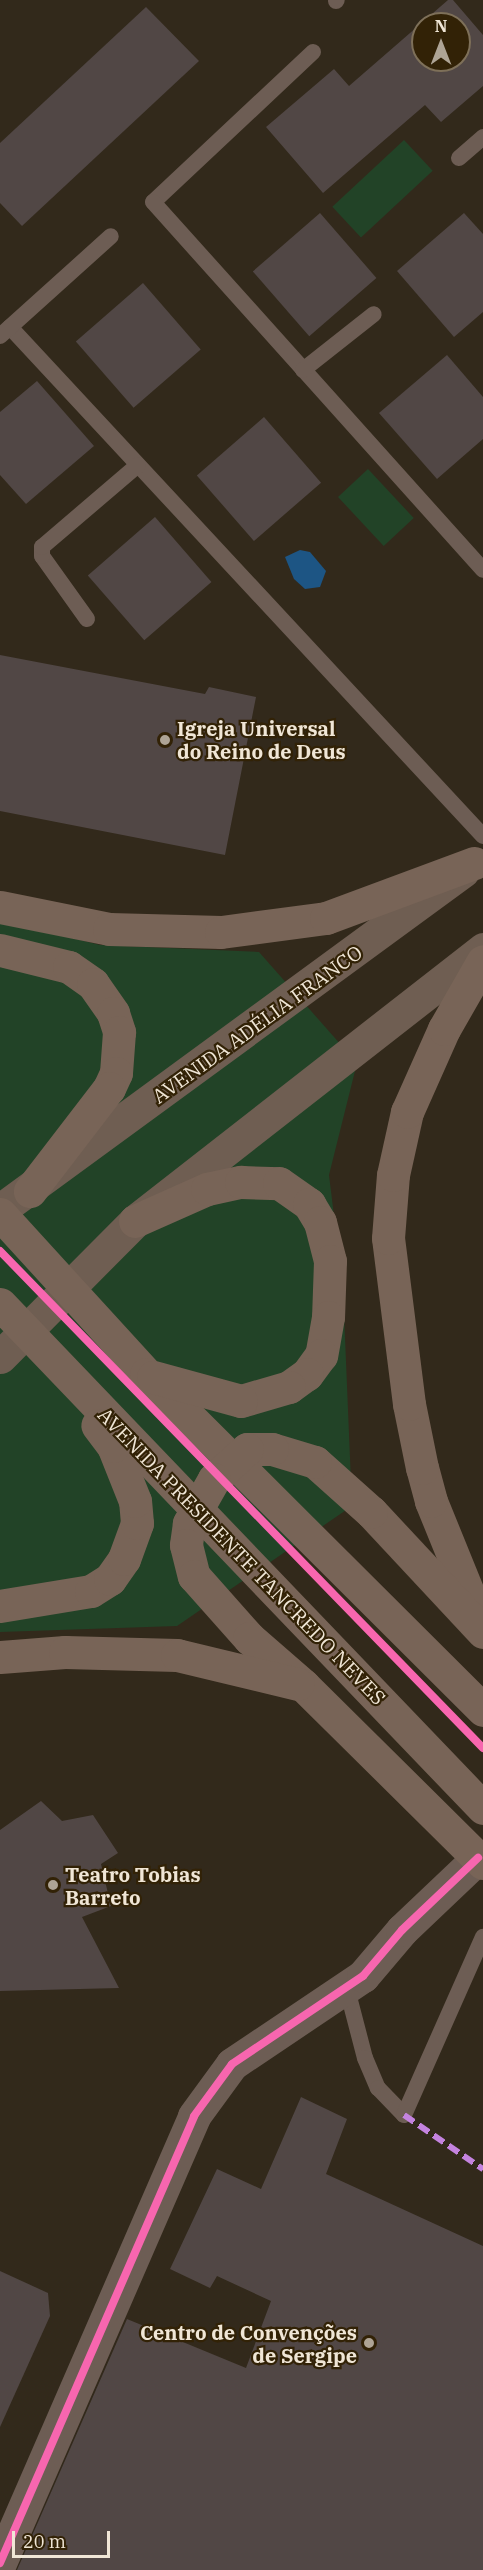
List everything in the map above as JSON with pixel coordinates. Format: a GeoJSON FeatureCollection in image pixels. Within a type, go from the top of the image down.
{"type":"FeatureCollection","features":[{"type":"Feature","properties":{"kind":"main road"},"geometry":{"type":"LineString","coordinates":[[0,908],[108,929],[221,932],[326,918],[480,851]]}},
{"type":"Feature","properties":{"kind":"main road","name":"AVENIDA ADÉLIA FRANCO"},"geometry":{"type":"LineString","coordinates":[[0,1212],[480,851]]}},
{"type":"Feature","properties":{"kind":"main road"},"geometry":{"type":"LineString","coordinates":[[0,1357],[135,1221],[483,949]]}},
{"type":"Feature","properties":{"kind":"main road"},"geometry":{"type":"LineString","coordinates":[[0,950],[69,967],[93,984],[113,1013],[120,1054],[109,1088],[30,1191]]}},
{"type":"Feature","properties":{"kind":"main road"},"geometry":{"type":"LineString","coordinates":[[483,961],[444,1029],[407,1112],[393,1175],[388,1238],[409,1404],[422,1468],[431,1501],[483,1630]]}},
{"type":"Feature","properties":{"kind":"main road"},"geometry":{"type":"LineString","coordinates":[[135,1221],[207,1189],[261,1181],[279,1183],[296,1192],[320,1222],[332,1283],[321,1355],[307,1374],[289,1387],[241,1401],[146,1374]]}},
{"type":"Feature","properties":{"kind":"main road"},"geometry":{"type":"LineString","coordinates":[[0,1212],[146,1374],[483,1710]]}},
{"type":"Feature","properties":{"kind":"main road","name":"AVENIDA PRESIDENTE TANCREDO NEVES"},"geometry":{"type":"LineString","coordinates":[[0,1304],[483,1808]]}},
{"type":"Feature","properties":{"kind":"main road"},"geometry":{"type":"LineString","coordinates":[[0,1606],[50,1601],[91,1591],[110,1579],[133,1542],[137,1522],[130,1483],[113,1446],[59,1377],[54,1359]]}},
{"type":"Feature","properties":{"kind":"main road"},"geometry":{"type":"LineString","coordinates":[[480,1861],[303,1685],[249,1638],[194,1576],[186,1545],[189,1523],[214,1479],[247,1449],[272,1449],[315,1462],[371,1512],[483,1630]]}},
{"type":"Feature","properties":{"kind":"main road"},"geometry":{"type":"LineString","coordinates":[[0,1657],[65,1652],[177,1655],[303,1685]]}},
{"type":"Feature","properties":{"kind":"street"},"geometry":{"type":"LineString","coordinates":[[0,2563],[194,2116],[232,2064],[347,1989],[363,1976],[402,1930],[480,1861]]}},
{"type":"Feature","properties":{"kind":"lane"},"geometry":{"type":"LineString","coordinates":[[313,52],[153,202],[483,570]]}},
{"type":"Feature","properties":{"kind":"lane"},"geometry":{"type":"LineString","coordinates":[[459,158],[483,137]]}},
{"type":"Feature","properties":{"kind":"lane"},"geometry":{"type":"LineString","coordinates":[[111,236],[5,332],[138,465],[480,851]]}},
{"type":"Feature","properties":{"kind":"lane"},"geometry":{"type":"LineString","coordinates":[[303,370],[374,314]]}},
{"type":"Feature","properties":{"kind":"lane"},"geometry":{"type":"LineString","coordinates":[[87,619],[42,556],[42,547],[138,465]]}},
{"type":"Feature","properties":{"kind":"lane"},"geometry":{"type":"LineString","coordinates":[[347,1989],[366,2058],[378,2088],[404,2115],[483,1937]]}},
{"type":"Feature","properties":{"kind":"green space"},"geometry":{"type":"Polygon","coordinates":[[[404,140],[433,171],[361,238],[332,207],[404,140]]]}},
{"type":"Feature","properties":{"kind":"green space"},"geometry":{"type":"Polygon","coordinates":[[[368,469],[414,518],[384,546],[338,497],[368,469]]]}},
{"type":"Feature","properties":{"kind":"green space"},"geometry":{"type":"Polygon","coordinates":[[[0,920],[100,945],[259,952],[357,1063],[329,1175],[343,1289],[352,1506],[177,1626],[0,1632],[0,920]]]}},
{"type":"Feature","properties":{"kind":"water"},"geometry":{"type":"Polygon","coordinates":[[[300,550],[310,552],[326,571],[320,587],[305,589],[294,579],[285,557],[300,550]]]}},
{"type":"Feature","properties":{"kind":"building"},"geometry":{"type":"Polygon","coordinates":[[[448,0],[453,0],[463,12],[434,12],[448,0]]]}},
{"type":"Feature","properties":{"kind":"building"},"geometry":{"type":"Polygon","coordinates":[[[146,7],[199,61],[22,226],[0,203],[0,143],[146,7]]]}},
{"type":"Feature","properties":{"kind":"building"},"geometry":{"type":"Polygon","coordinates":[[[471,21],[483,35],[483,86],[441,122],[425,105],[323,193],[266,127],[334,69],[349,86],[411,32],[411,72],[471,72],[471,21]]]}},
{"type":"Feature","properties":{"kind":"building"},"geometry":{"type":"Polygon","coordinates":[[[320,213],[376,278],[309,336],[253,271],[320,213]]]}},
{"type":"Feature","properties":{"kind":"building"},"geometry":{"type":"Polygon","coordinates":[[[464,213],[483,234],[483,312],[454,337],[397,271],[464,213]]]}},
{"type":"Feature","properties":{"kind":"building"},"geometry":{"type":"Polygon","coordinates":[[[143,283],[201,349],[134,408],[76,341],[143,283]]]}},
{"type":"Feature","properties":{"kind":"building"},"geometry":{"type":"Polygon","coordinates":[[[447,355],[483,397],[483,439],[437,479],[379,413],[447,355]]]}},
{"type":"Feature","properties":{"kind":"building"},"geometry":{"type":"Polygon","coordinates":[[[37,381],[94,446],[26,504],[0,475],[0,412],[37,381]]]}},
{"type":"Feature","properties":{"kind":"building"},"geometry":{"type":"Polygon","coordinates":[[[264,417],[321,483],[254,541],[197,475],[264,417]]]}},
{"type":"Feature","properties":{"kind":"building"},"geometry":{"type":"Polygon","coordinates":[[[155,517],[211,582],[144,640],[88,575],[155,517]]]}},
{"type":"Feature","properties":{"kind":"building"},"geometry":{"type":"Polygon","coordinates":[[[0,655],[205,694],[209,687],[256,697],[225,855],[0,811],[0,655]]]}},
{"type":"Feature","properties":{"kind":"building","name":"Teatro Tobias Barreto"},"geometry":{"type":"Polygon","coordinates":[[[41,1801],[62,1821],[93,1815],[118,1853],[101,1864],[111,1906],[82,1917],[119,1988],[0,1991],[0,1830],[41,1801]]]}},
{"type":"Feature","properties":{"kind":"building","name":"Centro de Convenções de Sergipe"},"geometry":{"type":"Polygon","coordinates":[[[301,2097],[347,2119],[326,2174],[483,2246],[483,2570],[17,2570],[127,2319],[246,2368],[271,2301],[217,2276],[210,2288],[170,2269],[217,2169],[261,2189],[301,2097]]]}},
{"type":"Feature","properties":{"kind":"building"},"geometry":{"type":"Polygon","coordinates":[[[0,2271],[48,2293],[50,2316],[0,2427],[0,2271]]]}},
{"type":"Feature","properties":{"kind":"marked path"},"geometry":{"type":"LineString","coordinates":[[404,2115],[483,2169]]}},
{"type":"Feature","properties":{"kind":"cycle path"},"geometry":{"type":"LineString","coordinates":[[0,1251],[483,1748]]}},
{"type":"Feature","properties":{"kind":"cycle path"},"geometry":{"type":"LineString","coordinates":[[0,2563],[194,2116],[232,2064],[363,1976],[402,1930],[478,1858]]}},
{"type":"Feature","properties":{"kind":"place","name":"Igreja Universal do Reino de Deus"},"geometry":{"type":"Point","coordinates":[165,740]}},
{"type":"Feature","properties":{"kind":"place","name":"Teatro Tobias Barreto"},"geometry":{"type":"Point","coordinates":[53,1885]}},
{"type":"Feature","properties":{"kind":"place","name":"Centro de Convenções de Sergipe"},"geometry":{"type":"Point","coordinates":[369,2343]}}]}
